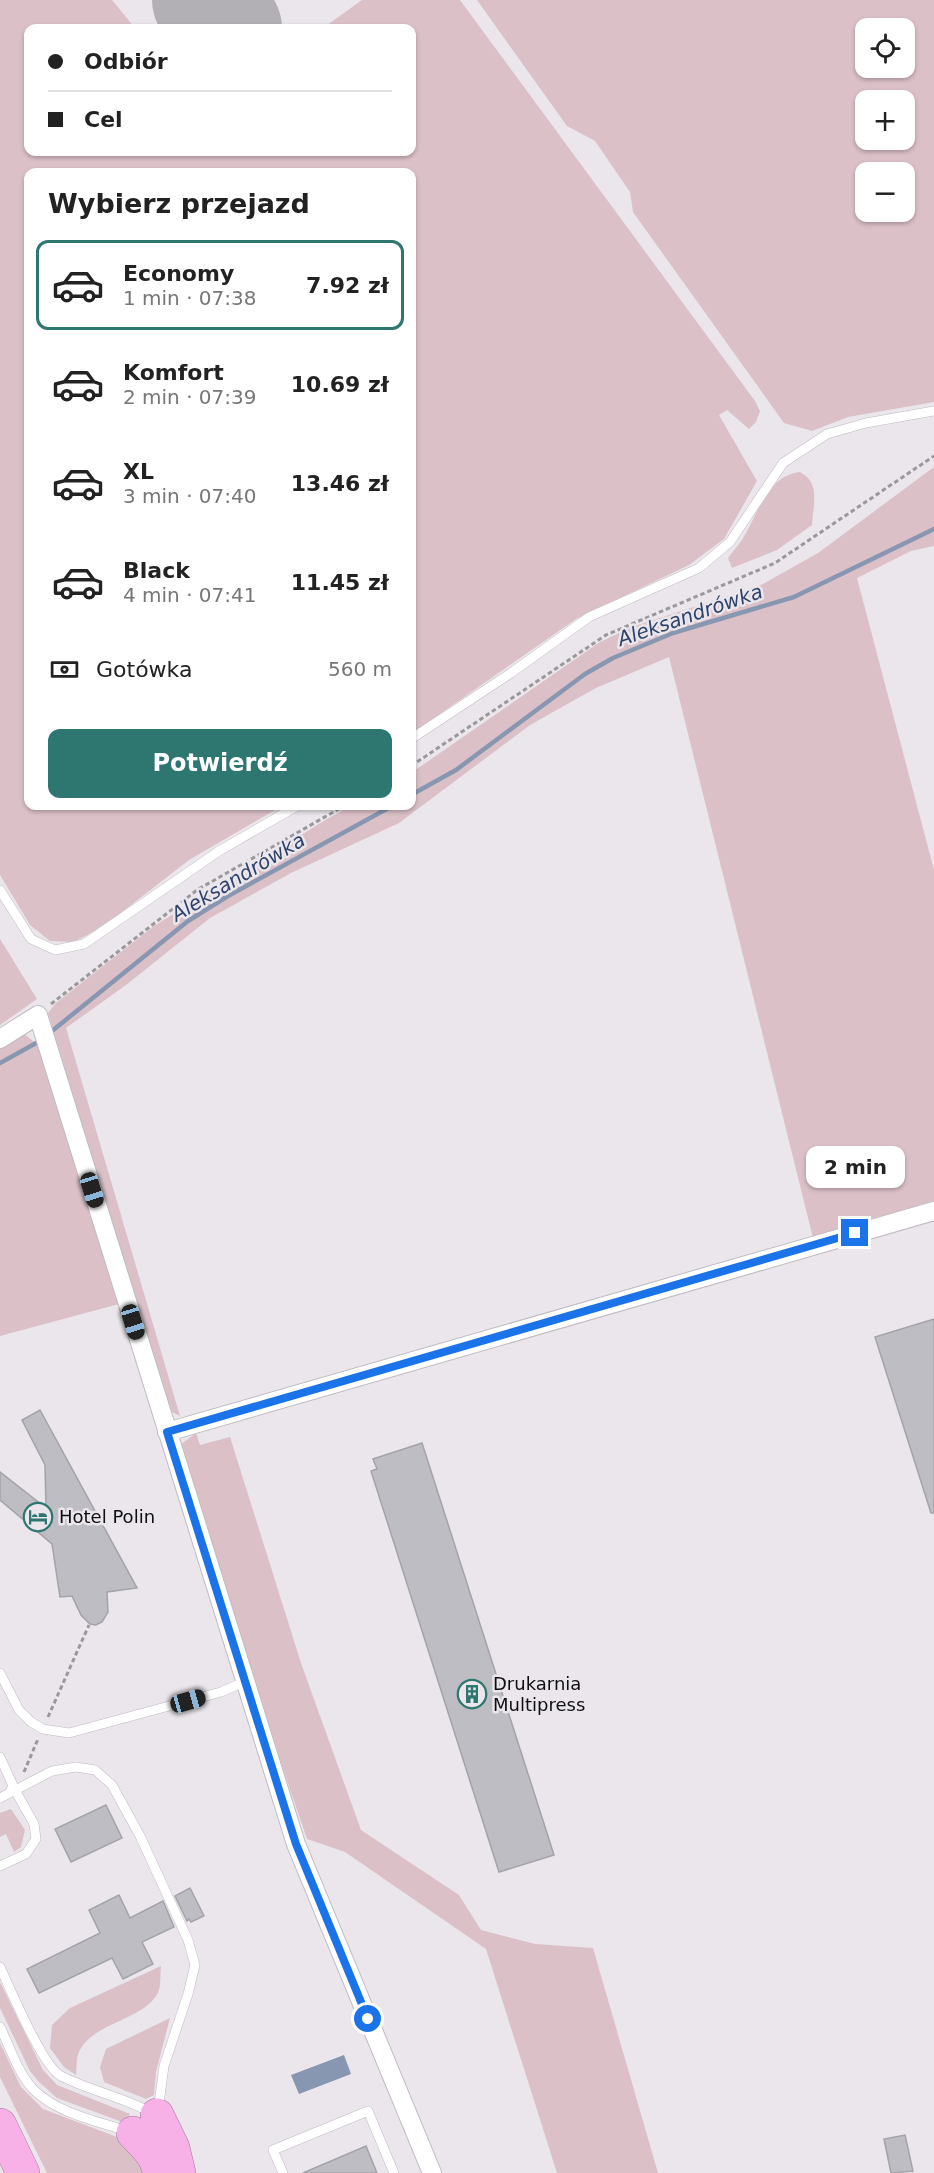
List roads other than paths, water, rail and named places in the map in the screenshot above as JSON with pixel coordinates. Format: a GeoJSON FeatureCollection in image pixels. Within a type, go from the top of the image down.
{"type":"FeatureCollection","features":[{"type":"Feature","properties":{"kind":"highway"},"geometry":{"type":"LineString","coordinates":[[145,2124],[149,2150],[159,2168],[159,2173]]}},
{"type":"Feature","properties":{"kind":"highway"},"geometry":{"type":"LineString","coordinates":[[145,2124],[173,2148],[179,2173]]}},
{"type":"Feature","properties":{"kind":"highway"},"geometry":{"type":"LineString","coordinates":[[2,2129],[23,2173]]}},
{"type":"Feature","properties":{"kind":"highway"},"geometry":{"type":"LineString","coordinates":[[2,2129],[31,2173]]}},
{"type":"Feature","properties":{"kind":"street"},"geometry":{"type":"LineString","coordinates":[[0,1039],[38,1015],[296,1844],[432,2173]]}},
{"type":"Feature","properties":{"kind":"street"},"geometry":{"type":"LineString","coordinates":[[167,1432],[934,1211]]}},
{"type":"Feature","properties":{"kind":"lane"},"geometry":{"type":"LineString","coordinates":[[416,736],[589,617],[699,568],[730,542],[783,463],[827,434],[866,423],[934,411]]}},
{"type":"Feature","properties":{"kind":"lane"},"geometry":{"type":"LineString","coordinates":[[0,890],[31,939],[55,950],[84,944],[219,851],[290,810]]}},
{"type":"Feature","properties":{"kind":"lane"},"geometry":{"type":"LineString","coordinates":[[0,1672],[19,1710],[43,1729],[69,1733],[221,1692],[244,1682]]}},
{"type":"Feature","properties":{"kind":"lane"},"geometry":{"type":"LineString","coordinates":[[0,1757],[34,1824],[36,1839],[26,1854],[0,1866]]}},
{"type":"Feature","properties":{"kind":"lane"},"geometry":{"type":"LineString","coordinates":[[0,1798],[52,1771],[76,1767],[96,1770],[112,1785],[140,1836],[188,1940],[195,1965],[188,1994],[145,2124]]}},
{"type":"Feature","properties":{"kind":"lane"},"geometry":{"type":"LineString","coordinates":[[0,1792],[15,1790]]}},
{"type":"Feature","properties":{"kind":"lane"},"geometry":{"type":"LineString","coordinates":[[0,1967],[44,2056],[59,2075],[137,2104],[145,2124]]}},
{"type":"Feature","properties":{"kind":"lane"},"geometry":{"type":"LineString","coordinates":[[0,2027],[33,2089],[52,2103],[145,2124]]}},
{"type":"Feature","properties":{"kind":"lane"},"geometry":{"type":"LineString","coordinates":[[283,2173],[273,2150],[368,2111],[394,2173]]}},
{"type":"Feature","properties":{"kind":"water"},"geometry":{"type":"Polygon","coordinates":[[[344,2055],[351,2074],[299,2094],[291,2075],[344,2055]]]}},
{"type":"Feature","properties":{"kind":"waterway","name":"Aleksandrówka"},"geometry":{"type":"LineString","coordinates":[[416,792],[456,770],[585,674],[613,658],[673,633],[794,597],[934,529]]}},
{"type":"Feature","properties":{"kind":"waterway","name":"Aleksandrówka"},"geometry":{"type":"LineString","coordinates":[[52,1031],[188,921],[228,896],[385,810]]}},
{"type":"Feature","properties":{"kind":"waterway","name":"Aleksandrówka"},"geometry":{"type":"LineString","coordinates":[[0,1063],[38,1042]]}},
{"type":"Feature","properties":{"kind":"place","name":"Hotel Polin"},"geometry":{"type":"Point","coordinates":[38,1517]}},
{"type":"Feature","properties":{"kind":"place","name":"Drukarnia Multipress"},"geometry":{"type":"Point","coordinates":[472,1694]}}]}
